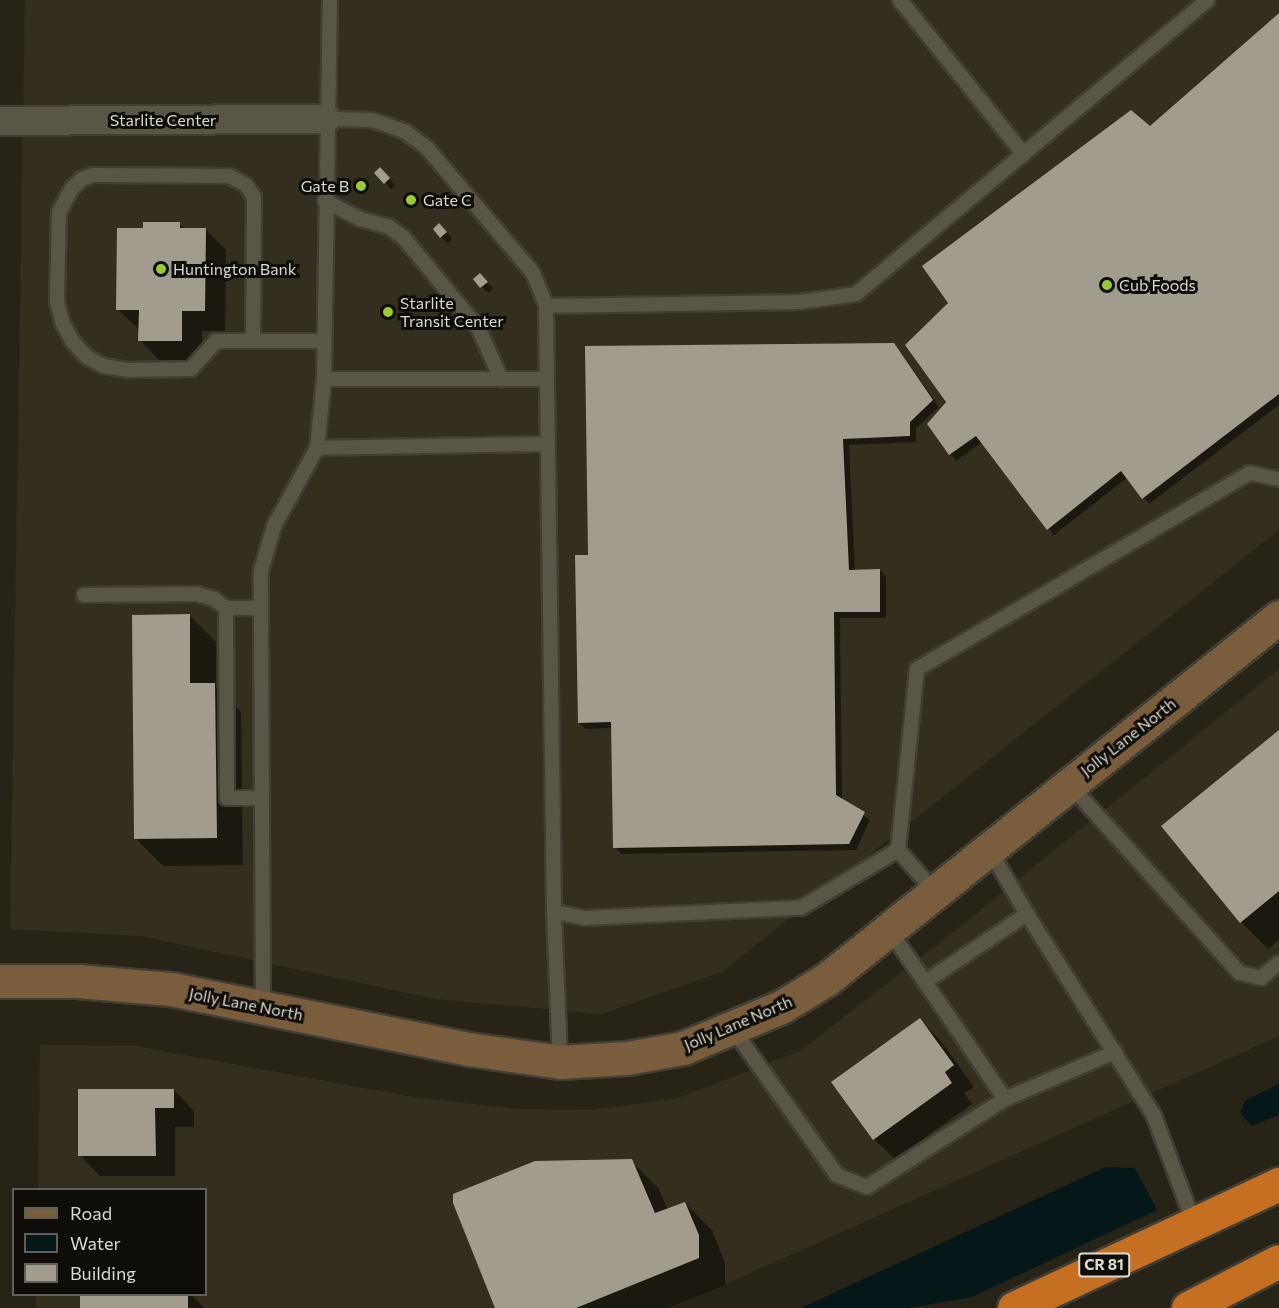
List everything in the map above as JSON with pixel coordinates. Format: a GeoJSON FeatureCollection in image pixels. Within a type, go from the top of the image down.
{"type":"FeatureCollection","features":[{"type":"Feature","properties":{"kind":"highway","name":"CR 81"},"geometry":{"type":"LineString","coordinates":[[1014,1308],[1279,1184]]}},
{"type":"Feature","properties":{"kind":"highway"},"geometry":{"type":"LineString","coordinates":[[1188,1308],[1279,1261]]}},
{"type":"Feature","properties":{"kind":"street","name":"Starlite Center"},"geometry":{"type":"LineString","coordinates":[[0,121],[326,119]]}},
{"type":"Feature","properties":{"kind":"street","name":"Jolly Lane North"},"geometry":{"type":"LineString","coordinates":[[0,981],[77,981],[171,989],[468,1049],[560,1062],[627,1058],[683,1048],[781,1007],[827,980],[890,931],[988,848],[1279,617]]}},
{"type":"Feature","properties":{"kind":"lane"},"geometry":{"type":"LineString","coordinates":[[263,1006],[261,571],[274,526],[317,448],[324,380],[326,119],[330,0]]}},
{"type":"Feature","properties":{"kind":"lane"},"geometry":{"type":"LineString","coordinates":[[900,0],[1024,155]]}},
{"type":"Feature","properties":{"kind":"lane"},"geometry":{"type":"LineString","coordinates":[[546,306],[800,302],[856,294],[1207,0]]}},
{"type":"Feature","properties":{"kind":"lane"},"geometry":{"type":"LineString","coordinates":[[326,119],[372,120],[404,131],[427,148],[533,273],[546,306],[554,912],[560,1062]]}},
{"type":"Feature","properties":{"kind":"lane"},"geometry":{"type":"LineString","coordinates":[[253,341],[254,196],[246,185],[229,177],[93,175],[82,179],[72,188],[59,212],[57,302],[63,324],[73,342],[87,357],[103,366],[128,370],[191,369],[216,341],[253,341],[324,341]]}},
{"type":"Feature","properties":{"kind":"lane"},"geometry":{"type":"LineString","coordinates":[[325,201],[360,219],[389,227],[403,237],[479,329],[501,380]]}},
{"type":"Feature","properties":{"kind":"lane"},"geometry":{"type":"LineString","coordinates":[[324,380],[547,379]]}},
{"type":"Feature","properties":{"kind":"lane"},"geometry":{"type":"LineString","coordinates":[[317,448],[547,444]]}},
{"type":"Feature","properties":{"kind":"lane"},"geometry":{"type":"LineString","coordinates":[[936,893],[898,850],[917,669],[1250,473],[1279,479]]}},
{"type":"Feature","properties":{"kind":"lane"},"geometry":{"type":"LineString","coordinates":[[84,595],[197,594],[214,599],[226,608],[261,608]]}},
{"type":"Feature","properties":{"kind":"lane"},"geometry":{"type":"LineString","coordinates":[[226,608],[227,798],[262,798]]}},
{"type":"Feature","properties":{"kind":"lane"},"geometry":{"type":"LineString","coordinates":[[1069,784],[1240,973],[1261,978],[1279,963]]}},
{"type":"Feature","properties":{"kind":"lane"},"geometry":{"type":"LineString","coordinates":[[988,848],[1154,1116],[1194,1223]]}},
{"type":"Feature","properties":{"kind":"lane"},"geometry":{"type":"LineString","coordinates":[[554,912],[585,918],[801,908],[898,850]]}},
{"type":"Feature","properties":{"kind":"lane"},"geometry":{"type":"LineString","coordinates":[[926,982],[1027,914]]}},
{"type":"Feature","properties":{"kind":"lane"},"geometry":{"type":"LineString","coordinates":[[890,931],[1005,1100]]}},
{"type":"Feature","properties":{"kind":"lane"},"geometry":{"type":"LineString","coordinates":[[732,1027],[837,1175],[867,1187],[1005,1100],[1115,1052]]}},
{"type":"Feature","properties":{"kind":"shaded area"},"geometry":{"type":"Polygon","coordinates":[[[25,0],[1279,0],[1279,530],[722,972],[601,1014],[435,999],[141,936],[10,929],[25,0]]]}},
{"type":"Feature","properties":{"kind":"shaded area"},"geometry":{"type":"Polygon","coordinates":[[[1279,669],[1279,1036],[672,1308],[36,1308],[36,1296],[207,1296],[207,1188],[38,1188],[40,1045],[135,1046],[413,1097],[517,1109],[592,1110],[678,1098],[800,1051],[937,945],[1279,669]]]}},
{"type":"Feature","properties":{"kind":"water"},"geometry":{"type":"Polygon","coordinates":[[[1279,1084],[1279,1115],[1251,1126],[1240,1112],[1246,1100],[1279,1084]]]}},
{"type":"Feature","properties":{"kind":"water"},"geometry":{"type":"Polygon","coordinates":[[[1106,1167],[1135,1168],[1157,1210],[972,1297],[910,1308],[801,1308],[1106,1167]]]}},
{"type":"Feature","properties":{"kind":"building","name":"Cub Foods"},"geometry":{"type":"Polygon","coordinates":[[[1279,13],[1279,394],[1142,499],[1121,471],[1047,530],[976,436],[949,455],[927,424],[946,402],[905,345],[948,303],[922,266],[1131,110],[1150,126],[1279,13]]]}},
{"type":"Feature","properties":{"kind":"building"},"geometry":{"type":"Polygon","coordinates":[[[380,167],[390,178],[384,184],[374,173],[380,167]]]}},
{"type":"Feature","properties":{"kind":"building","name":"Huntington Bank"},"geometry":{"type":"Polygon","coordinates":[[[143,222],[180,222],[180,228],[206,228],[205,311],[182,311],[182,341],[138,341],[139,310],[116,310],[117,228],[143,228],[143,222]]]}},
{"type":"Feature","properties":{"kind":"building"},"geometry":{"type":"Polygon","coordinates":[[[439,223],[447,232],[440,238],[433,229],[439,223]]]}},
{"type":"Feature","properties":{"kind":"building"},"geometry":{"type":"Polygon","coordinates":[[[480,273],[488,282],[480,288],[473,279],[480,273]]]}},
{"type":"Feature","properties":{"kind":"building"},"geometry":{"type":"Polygon","coordinates":[[[894,343],[933,400],[910,422],[910,436],[843,439],[849,570],[880,569],[880,612],[834,612],[836,795],[865,812],[849,844],[613,848],[611,722],[578,723],[575,555],[588,555],[585,346],[894,343]]]}},
{"type":"Feature","properties":{"kind":"building"},"geometry":{"type":"Polygon","coordinates":[[[190,614],[190,683],[215,683],[217,838],[134,839],[132,615],[190,614]]]}},
{"type":"Feature","properties":{"kind":"building"},"geometry":{"type":"Polygon","coordinates":[[[1279,730],[1279,891],[1240,923],[1161,826],[1279,730]]]}},
{"type":"Feature","properties":{"kind":"building"},"geometry":{"type":"Polygon","coordinates":[[[920,1018],[954,1065],[945,1072],[952,1083],[873,1140],[831,1082],[920,1018]]]}},
{"type":"Feature","properties":{"kind":"building"},"geometry":{"type":"Polygon","coordinates":[[[78,1089],[174,1089],[174,1108],[155,1108],[156,1156],[78,1156],[78,1089]]]}},
{"type":"Feature","properties":{"kind":"building"},"geometry":{"type":"Polygon","coordinates":[[[632,1159],[655,1213],[685,1202],[699,1235],[699,1258],[576,1308],[495,1308],[453,1203],[453,1194],[535,1161],[632,1159]]]}},
{"type":"Feature","properties":{"kind":"building"},"geometry":{"type":"Polygon","coordinates":[[[80,1296],[188,1296],[188,1308],[80,1308],[80,1296]]]}},
{"type":"Feature","properties":{"kind":"place","name":"Gate B"},"geometry":{"type":"Point","coordinates":[361,186]}},
{"type":"Feature","properties":{"kind":"place","name":"Gate C"},"geometry":{"type":"Point","coordinates":[411,200]}},
{"type":"Feature","properties":{"kind":"place","name":"Huntington Bank"},"geometry":{"type":"Point","coordinates":[161,269]}},
{"type":"Feature","properties":{"kind":"place","name":"Cub Foods"},"geometry":{"type":"Point","coordinates":[1107,285]}},
{"type":"Feature","properties":{"kind":"place","name":"Starlite Transit Center"},"geometry":{"type":"Point","coordinates":[388,312]}}]}
